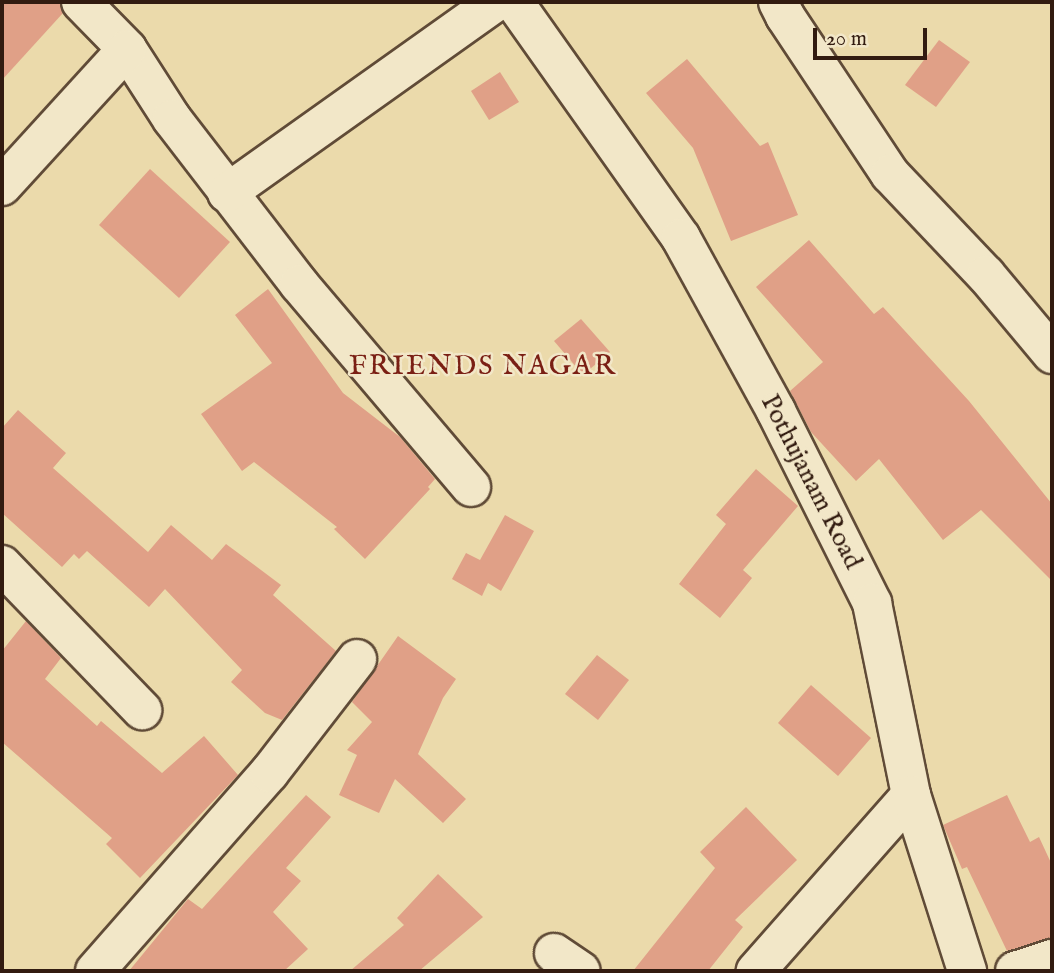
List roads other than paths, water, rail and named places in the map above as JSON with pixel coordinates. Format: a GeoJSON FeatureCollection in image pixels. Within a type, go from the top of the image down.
{"type":"FeatureCollection","features":[{"type":"Feature","properties":{"kind":"street"},"geometry":{"type":"LineString","coordinates":[[81,2],[127,49],[172,119],[299,285],[471,487]]}},
{"type":"Feature","properties":{"kind":"street"},"geometry":{"type":"LineString","coordinates":[[227,193],[496,2]]}},
{"type":"Feature","properties":{"kind":"street","name":"Pothujanam Road"},"geometry":{"type":"LineString","coordinates":[[514,2],[681,238],[776,411],[872,603],[911,796],[967,971]]}},
{"type":"Feature","properties":{"kind":"street"},"geometry":{"type":"LineString","coordinates":[[778,2],[890,174],[986,275],[1052,354]]}},
{"type":"Feature","properties":{"kind":"street"},"geometry":{"type":"LineString","coordinates":[[2,186],[127,49]]}},
{"type":"Feature","properties":{"kind":"street"},"geometry":{"type":"LineString","coordinates":[[2,565],[142,710]]}},
{"type":"Feature","properties":{"kind":"street"},"geometry":{"type":"LineString","coordinates":[[95,971],[269,773],[357,659]]}},
{"type":"Feature","properties":{"kind":"street"},"geometry":{"type":"LineString","coordinates":[[756,971],[911,796]]}},
{"type":"Feature","properties":{"kind":"street"},"geometry":{"type":"LineString","coordinates":[[1015,971],[1052,959]]}},
{"type":"Feature","properties":{"kind":"district","name":"FRIENDS NAGAR"},"geometry":{"type":"Point","coordinates":[483,367]}}]}
